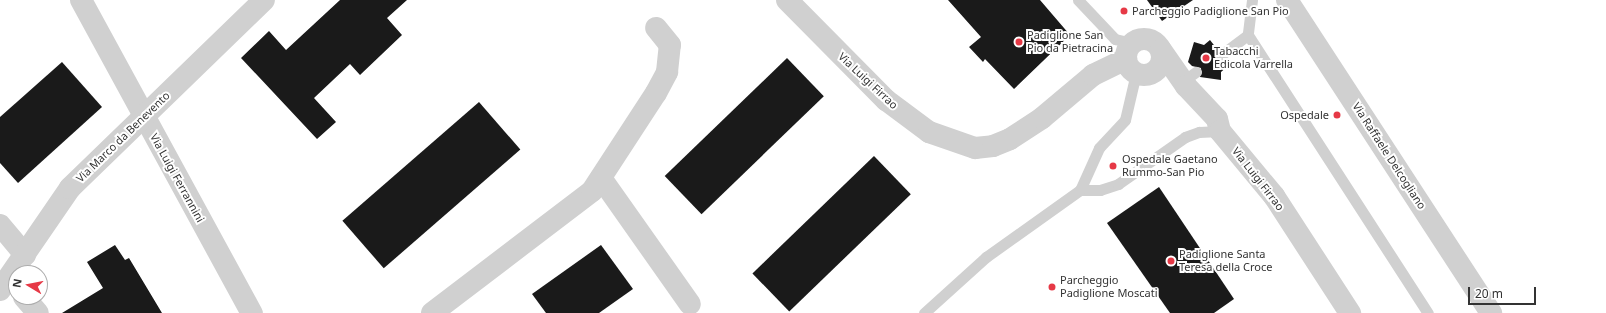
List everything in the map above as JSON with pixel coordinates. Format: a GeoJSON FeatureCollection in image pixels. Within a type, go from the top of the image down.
{"type":"FeatureCollection","features":[{"type":"Feature","properties":{"kind":"street","name":"Via Luigi Ferrannini"},"geometry":{"type":"LineString","coordinates":[[81,0],[252,313]]}},
{"type":"Feature","properties":{"kind":"street","name":"Via Marco da Benevento"},"geometry":{"type":"LineString","coordinates":[[19,265],[70,188],[264,0]]}},
{"type":"Feature","properties":{"kind":"street","name":"Via Luigi Firrao"},"geometry":{"type":"LineString","coordinates":[[787,0],[886,100],[928,132],[975,148],[994,146],[1010,138],[1042,118],[1093,75],[1132,58]]}},
{"type":"Feature","properties":{"kind":"street","name":"Via Raffaele Delcogliano"},"geometry":{"type":"LineString","coordinates":[[1287,0],[1490,313]]}},
{"type":"Feature","properties":{"kind":"street"},"geometry":{"type":"LineString","coordinates":[[432,313],[592,191],[656,93],[667,72],[670,45],[656,28]]}},
{"type":"Feature","properties":{"kind":"street"},"geometry":{"type":"LineString","coordinates":[[1148,40],[1160,50],[1161,62],[1154,72],[1143,75],[1132,58],[1148,40]]}},
{"type":"Feature","properties":{"kind":"street","name":"Via Luigi Firrao"},"geometry":{"type":"LineString","coordinates":[[1160,50],[1189,76],[1216,119],[1220,131],[1274,196],[1350,313]]}},
{"type":"Feature","properties":{"kind":"street"},"geometry":{"type":"LineString","coordinates":[[601,178],[690,304]]}},
{"type":"Feature","properties":{"kind":"street"},"geometry":{"type":"LineString","coordinates":[[0,225],[25,254]]}},
{"type":"Feature","properties":{"kind":"street"},"geometry":{"type":"LineString","coordinates":[[31,305],[38,313]]}},
{"type":"Feature","properties":{"kind":"lane"},"geometry":{"type":"LineString","coordinates":[[924,313],[986,257],[1080,190],[1099,148],[1125,120],[1132,58],[1078,0]]}},
{"type":"Feature","properties":{"kind":"lane"},"geometry":{"type":"LineString","coordinates":[[1252,0],[1248,35],[1428,313]]}},
{"type":"Feature","properties":{"kind":"lane"},"geometry":{"type":"LineString","coordinates":[[1221,55],[1248,35]]}},
{"type":"Feature","properties":{"kind":"lane"},"geometry":{"type":"LineString","coordinates":[[1080,190],[1100,190],[1118,184],[1184,137],[1199,132],[1220,131]]}},
{"type":"Feature","properties":{"kind":"building"},"geometry":{"type":"Polygon","coordinates":[[[340,0],[407,0],[387,18],[402,35],[360,75],[350,64],[314,98],[336,122],[317,139],[241,58],[269,31],[286,50],[340,0]]]}},
{"type":"Feature","properties":{"kind":"building","name":"Padiglione San Pio da Pietracina"},"geometry":{"type":"Polygon","coordinates":[[[948,0],[1040,0],[1070,35],[1014,89],[985,59],[983,62],[969,47],[981,37],[948,0]]]}},
{"type":"Feature","properties":{"kind":"building"},"geometry":{"type":"Polygon","coordinates":[[[1147,0],[1193,0],[1162,21],[1147,0]]]}},
{"type":"Feature","properties":{"kind":"building","name":"Tabacchi Edicola Varrella"},"geometry":{"type":"Polygon","coordinates":[[[1210,40],[1217,49],[1215,59],[1225,61],[1228,66],[1221,72],[1221,80],[1200,77],[1201,68],[1192,66],[1188,62],[1194,42],[1204,45],[1210,40]]]}},
{"type":"Feature","properties":{"kind":"building"},"geometry":{"type":"Polygon","coordinates":[[[787,58],[824,96],[702,214],[665,176],[787,58]]]}},
{"type":"Feature","properties":{"kind":"building"},"geometry":{"type":"Polygon","coordinates":[[[62,62],[102,107],[18,183],[0,163],[0,117],[62,62]]]}},
{"type":"Feature","properties":{"kind":"building"},"geometry":{"type":"Polygon","coordinates":[[[479,102],[520,150],[384,268],[342,221],[479,102]]]}},
{"type":"Feature","properties":{"kind":"building"},"geometry":{"type":"Polygon","coordinates":[[[874,156],[911,194],[789,312],[752,273],[874,156]]]}},
{"type":"Feature","properties":{"kind":"building","name":"Padiglione Santa Teresa della Croce"},"geometry":{"type":"Polygon","coordinates":[[[1159,187],[1234,299],[1214,313],[1170,313],[1107,223],[1159,187]]]}},
{"type":"Feature","properties":{"kind":"building"},"geometry":{"type":"Polygon","coordinates":[[[115,245],[125,260],[129,258],[162,313],[62,313],[103,288],[87,262],[115,245]]]}},
{"type":"Feature","properties":{"kind":"building"},"geometry":{"type":"Polygon","coordinates":[[[601,245],[633,289],[599,313],[546,313],[532,294],[601,245]]]}},
{"type":"Feature","properties":{"kind":"place","name":"Parcheggio Padiglione San Pio"},"geometry":{"type":"Point","coordinates":[1124,11]}},
{"type":"Feature","properties":{"kind":"place","name":"Padiglione San Pio da Pietracina"},"geometry":{"type":"Point","coordinates":[1019,42]}},
{"type":"Feature","properties":{"kind":"place","name":"Tabacchi Edicola Varrella"},"geometry":{"type":"Point","coordinates":[1206,58]}},
{"type":"Feature","properties":{"kind":"place","name":"Ospedale"},"geometry":{"type":"Point","coordinates":[1337,115]}},
{"type":"Feature","properties":{"kind":"place","name":"Ospedale Gaetano Rummo-San Pio"},"geometry":{"type":"Point","coordinates":[1113,166]}},
{"type":"Feature","properties":{"kind":"place","name":"Padiglione Santa Teresa della Croce"},"geometry":{"type":"Point","coordinates":[1171,261]}},
{"type":"Feature","properties":{"kind":"place","name":"Parcheggio Padiglione Moscati"},"geometry":{"type":"Point","coordinates":[1052,287]}}]}
